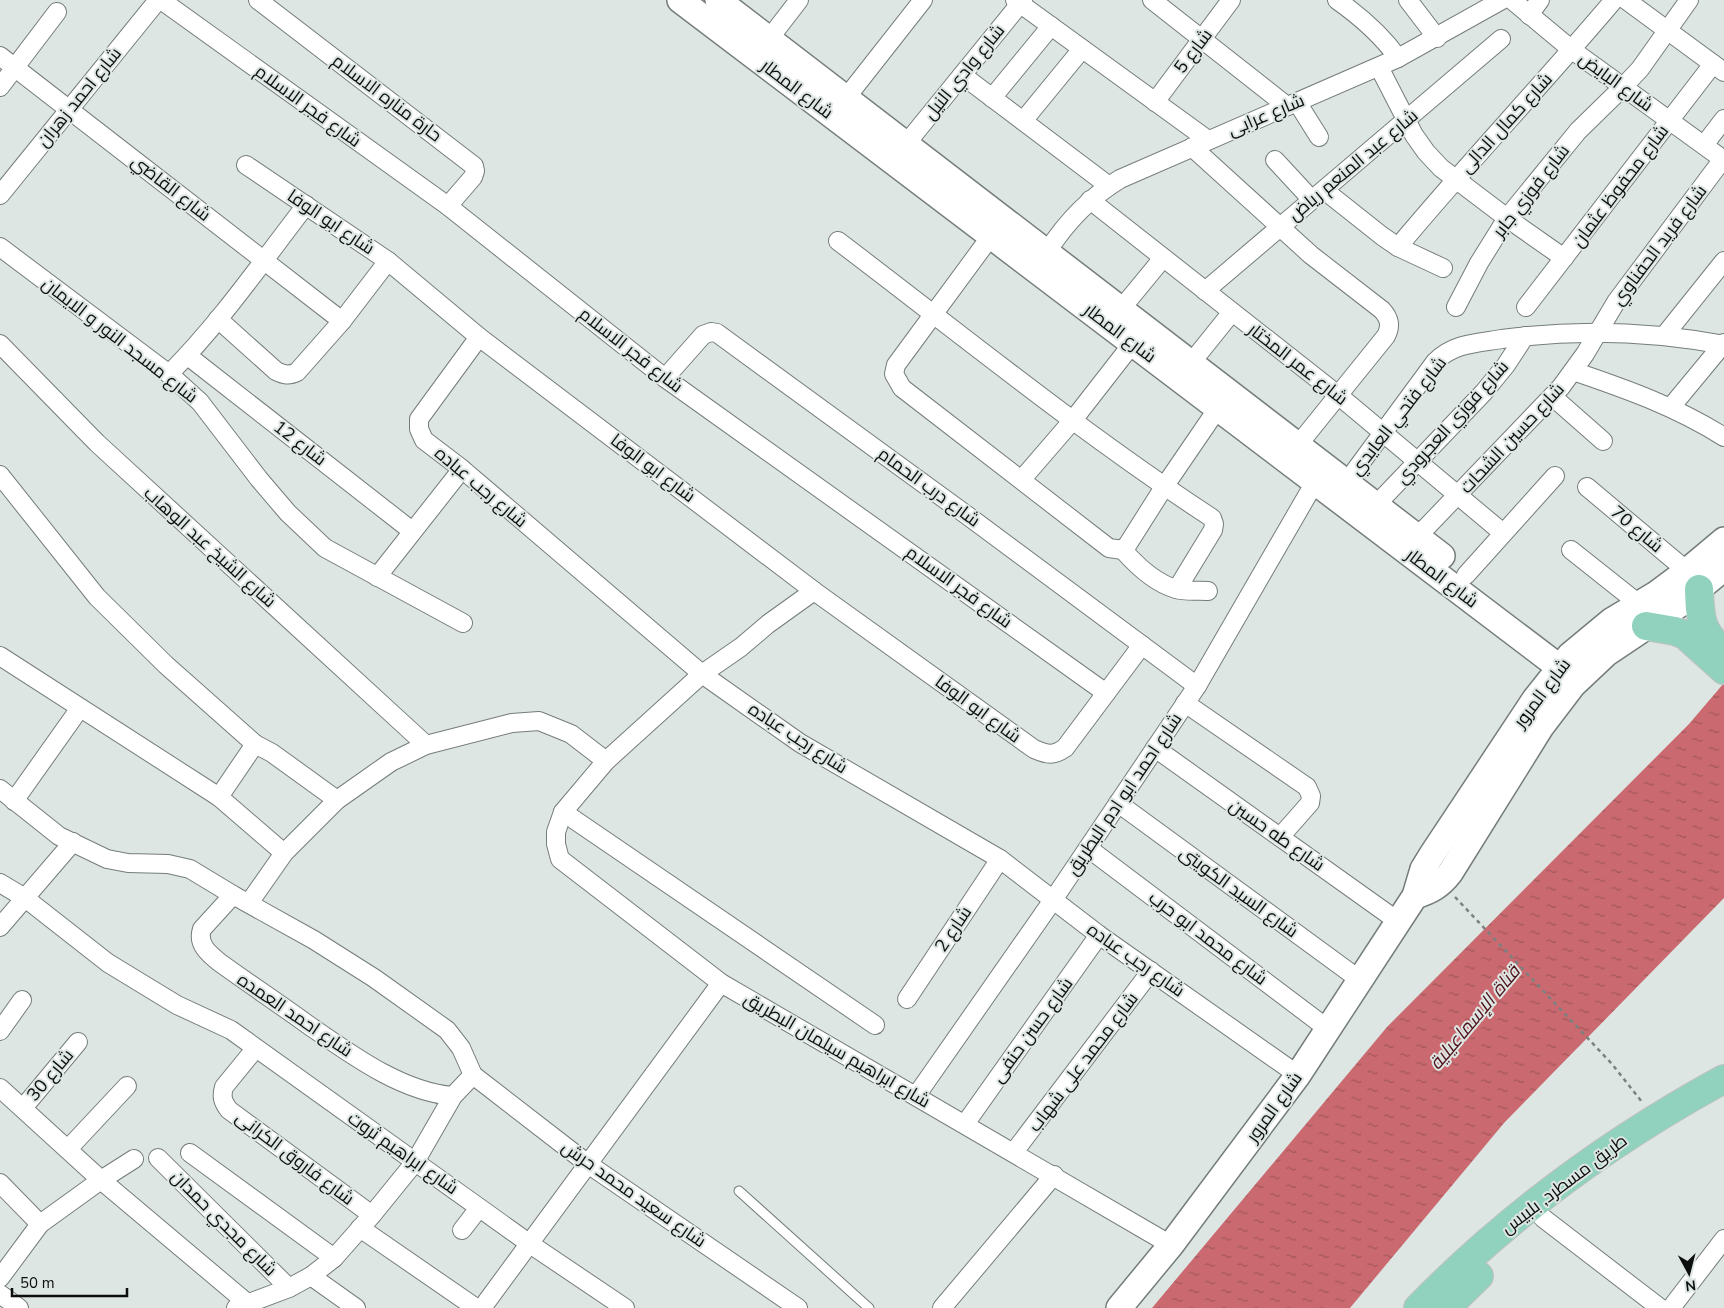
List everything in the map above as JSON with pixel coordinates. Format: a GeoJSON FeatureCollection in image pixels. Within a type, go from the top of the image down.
{"type":"FeatureCollection","features":[{"type":"Feature","properties":{"kind":"main road"},"geometry":{"type":"LineString","coordinates":[[1693,580],[1702,622],[1708,635],[1724,653]]}},
{"type":"Feature","properties":{"kind":"main road"},"geometry":{"type":"LineString","coordinates":[[1643,615],[1686,635],[1724,670]]}},
{"type":"Feature","properties":{"kind":"main road","name":"طريق مسطرد, بلبيس"},"geometry":{"type":"LineString","coordinates":[[1418,1308],[1475,1253],[1531,1206],[1587,1164],[1644,1125],[1724,1079]]}},
{"type":"Feature","properties":{"kind":"main road","name":"طريق مسطرد, بلبيس"},"geometry":{"type":"LineString","coordinates":[[1446,1308],[1489,1266],[1570,1195],[1604,1171],[1696,1113],[1724,1098]]}},
{"type":"Feature","properties":{"kind":"street","name":"شارع احمد زهران"},"geometry":{"type":"LineString","coordinates":[[0,195],[160,0]]}},
{"type":"Feature","properties":{"kind":"street","name":"شارع فجر الاسلام"},"geometry":{"type":"LineString","coordinates":[[160,0],[448,206],[666,378],[1106,693]]}},
{"type":"Feature","properties":{"kind":"street","name":"حارة مناره الاسلام"},"geometry":{"type":"LineString","coordinates":[[258,0],[474,166],[473,177],[448,206]]}},
{"type":"Feature","properties":{"kind":"street","name":"شارع المطار"},"geometry":{"type":"LineString","coordinates":[[680,0],[991,236],[1071,284],[1121,309],[1466,575],[1565,661]]}},
{"type":"Feature","properties":{"kind":"street","name":"شارع المطار"},"geometry":{"type":"LineString","coordinates":[[718,0],[1047,252],[1071,284],[1133,343],[1315,482],[1565,661]]}},
{"type":"Feature","properties":{"kind":"street"},"geometry":{"type":"LineString","coordinates":[[769,39],[799,0]]}},
{"type":"Feature","properties":{"kind":"street"},"geometry":{"type":"LineString","coordinates":[[846,98],[923,0]]}},
{"type":"Feature","properties":{"kind":"street"},"geometry":{"type":"LineString","coordinates":[[1152,0],[1292,104],[1319,137]]}},
{"type":"Feature","properties":{"kind":"street","name":"شارع 5"},"geometry":{"type":"LineString","coordinates":[[1155,102],[1231,0]]}},
{"type":"Feature","properties":{"kind":"street"},"geometry":{"type":"LineString","coordinates":[[1337,0],[1379,33],[1398,58]]}},
{"type":"Feature","properties":{"kind":"street"},"geometry":{"type":"LineString","coordinates":[[1408,0],[1436,38]]}},
{"type":"Feature","properties":{"kind":"street","name":"شارع عرابى"},"geometry":{"type":"LineString","coordinates":[[1047,252],[1069,221],[1090,200],[1109,186],[1132,173],[1398,58],[1502,0]]}},
{"type":"Feature","properties":{"kind":"street","name":"شارع البايض"},"geometry":{"type":"LineString","coordinates":[[1512,0],[1572,50],[1724,160]]}},
{"type":"Feature","properties":{"kind":"street"},"geometry":{"type":"LineString","coordinates":[[1529,15],[1540,0]]}},
{"type":"Feature","properties":{"kind":"street","name":"شارع كمال الدالى"},"geometry":{"type":"LineString","coordinates":[[1398,246],[1614,0]]}},
{"type":"Feature","properties":{"kind":"street"},"geometry":{"type":"LineString","coordinates":[[1626,0],[1718,68]]}},
{"type":"Feature","properties":{"kind":"street","name":"شارع فوزي جابر"},"geometry":{"type":"LineString","coordinates":[[1456,307],[1479,263],[1507,218],[1568,142],[1640,68],[1690,0]]}},
{"type":"Feature","properties":{"kind":"street"},"geometry":{"type":"LineString","coordinates":[[1019,1],[1155,102],[1200,144],[1280,227],[1321,263],[1387,315],[1390,322],[1386,336],[1298,445]]}},
{"type":"Feature","properties":{"kind":"street","name":"شارع وادي النيل"},"geometry":{"type":"LineString","coordinates":[[906,144],[1019,1]]}},
{"type":"Feature","properties":{"kind":"street"},"geometry":{"type":"LineString","coordinates":[[0,87],[57,12]]}},
{"type":"Feature","properties":{"kind":"street"},"geometry":{"type":"LineString","coordinates":[[992,98],[1051,26]]}},
{"type":"Feature","properties":{"kind":"street","name":"شارع عبد المنعم رياض"},"geometry":{"type":"LineString","coordinates":[[1205,291],[1501,39]]}},
{"type":"Feature","properties":{"kind":"street"},"geometry":{"type":"LineString","coordinates":[[1023,121],[1082,49]]}},
{"type":"Feature","properties":{"kind":"street","name":"شارع القاضي"},"geometry":{"type":"LineString","coordinates":[[0,56],[342,321]]}},
{"type":"Feature","properties":{"kind":"street"},"geometry":{"type":"LineString","coordinates":[[1380,66],[1406,120],[1426,152],[1441,168],[1564,258]]}},
{"type":"Feature","properties":{"kind":"street","name":"شارع محفوظ عثمان"},"geometry":{"type":"LineString","coordinates":[[1526,308],[1670,120],[1718,68]]}},
{"type":"Feature","properties":{"kind":"street"},"geometry":{"type":"LineString","coordinates":[[962,75],[1109,186]]}},
{"type":"Feature","properties":{"kind":"street"},"geometry":{"type":"LineString","coordinates":[[1704,145],[1724,119]]}},
{"type":"Feature","properties":{"kind":"street"},"geometry":{"type":"LineString","coordinates":[[1275,160],[1318,195],[1398,246],[1442,268]]}},
{"type":"Feature","properties":{"kind":"street","name":"شارع فريد الحفناوي"},"geometry":{"type":"LineString","coordinates":[[1598,332],[1616,302],[1724,160]]}},
{"type":"Feature","properties":{"kind":"street","name":"شارع ابو الوفا"},"geometry":{"type":"LineString","coordinates":[[246,165],[388,261],[480,337],[814,591],[1034,750],[1045,754],[1057,754],[1066,748],[1106,693]]}},
{"type":"Feature","properties":{"kind":"street","name":"شارع عمر المختار"},"geometry":{"type":"LineString","coordinates":[[1090,200],[1338,395],[1503,534]]}},
{"type":"Feature","properties":{"kind":"street"},"geometry":{"type":"LineString","coordinates":[[169,374],[188,356],[218,319],[306,205]]}},
{"type":"Feature","properties":{"kind":"street"},"geometry":{"type":"LineString","coordinates":[[991,236],[896,365],[894,374],[897,381],[902,388],[1109,548],[1123,550],[1152,577],[1177,590],[1208,591]]}},
{"type":"Feature","properties":{"kind":"street"},"geometry":{"type":"LineString","coordinates":[[838,242],[1073,420],[1164,487],[1212,518],[1213,530],[1177,590]]}},
{"type":"Feature","properties":{"kind":"street","name":"شارع مسجد النور و الايمان"},"geometry":{"type":"LineString","coordinates":[[0,247],[169,374],[200,402],[259,479],[288,512],[325,548],[463,623]]}},
{"type":"Feature","properties":{"kind":"street"},"geometry":{"type":"LineString","coordinates":[[1121,309],[1163,258]]}},
{"type":"Feature","properties":{"kind":"street"},"geometry":{"type":"LineString","coordinates":[[218,319],[276,371],[290,375],[297,372],[342,321],[388,261]]}},
{"type":"Feature","properties":{"kind":"street"},"geometry":{"type":"LineString","coordinates":[[1664,336],[1724,261]]}},
{"type":"Feature","properties":{"kind":"street"},"geometry":{"type":"LineString","coordinates":[[1191,362],[1232,312]]}},
{"type":"Feature","properties":{"kind":"street","name":"شارع درب الحمام"},"geometry":{"type":"LineString","coordinates":[[666,378],[704,336],[711,332],[717,334],[1197,686]]}},
{"type":"Feature","properties":{"kind":"street"},"geometry":{"type":"LineString","coordinates":[[1525,336],[1598,332],[1664,336],[1724,344]]}},
{"type":"Feature","properties":{"kind":"street","name":"شارع حسين الشحات"},"geometry":{"type":"LineString","coordinates":[[1417,537],[1553,397],[1573,371],[1598,332]]}},
{"type":"Feature","properties":{"kind":"street","name":"شارع فتحي العايدي"},"geometry":{"type":"LineString","coordinates":[[1346,482],[1435,362],[1450,350],[1462,345],[1525,336]]}},
{"type":"Feature","properties":{"kind":"street","name":"شارع فوزي العجرودي"},"geometry":{"type":"LineString","coordinates":[[1376,505],[1496,379],[1525,336]]}},
{"type":"Feature","properties":{"kind":"street","name":"شارع رجب عباده"},"geometry":{"type":"LineString","coordinates":[[480,337],[432,398],[419,418],[418,428],[424,440],[462,469],[702,674],[800,743],[1000,859],[1099,935],[1298,1075]]}},
{"type":"Feature","properties":{"kind":"street"},"geometry":{"type":"LineString","coordinates":[[1022,479],[1073,420],[1133,343]]}},
{"type":"Feature","properties":{"kind":"street","name":"شارع الشيخ عبد الوهاب"},"geometry":{"type":"LineString","coordinates":[[0,344],[97,443],[426,745]]}},
{"type":"Feature","properties":{"kind":"street"},"geometry":{"type":"LineString","coordinates":[[1671,407],[1724,344]]}},
{"type":"Feature","properties":{"kind":"street","name":"شارع 12"},"geometry":{"type":"LineString","coordinates":[[188,356],[412,531]]}},
{"type":"Feature","properties":{"kind":"street"},"geometry":{"type":"LineString","coordinates":[[1573,371],[1671,407],[1724,437]]}},
{"type":"Feature","properties":{"kind":"street"},"geometry":{"type":"LineString","coordinates":[[1553,397],[1603,441]]}},
{"type":"Feature","properties":{"kind":"street"},"geometry":{"type":"LineString","coordinates":[[1123,550],[1218,408]]}},
{"type":"Feature","properties":{"kind":"street"},"geometry":{"type":"LineString","coordinates":[[377,577],[462,469]]}},
{"type":"Feature","properties":{"kind":"street"},"geometry":{"type":"LineString","coordinates":[[0,475],[97,597],[166,665],[255,744],[272,753],[337,800]]}},
{"type":"Feature","properties":{"kind":"street"},"geometry":{"type":"LineString","coordinates":[[1466,575],[1555,476]]}},
{"type":"Feature","properties":{"kind":"street","name":"شارع احمد ابو ادم البطريق"},"geometry":{"type":"LineString","coordinates":[[916,1096],[1053,900],[1197,686],[1315,482]]}},
{"type":"Feature","properties":{"kind":"street","name":"شارع 70"},"geometry":{"type":"LineString","coordinates":[[1587,487],[1693,580]]}},
{"type":"Feature","properties":{"kind":"street","name":"شارع المرور"},"geometry":{"type":"LineString","coordinates":[[1693,580],[1724,540]]}},
{"type":"Feature","properties":{"kind":"street"},"geometry":{"type":"LineString","coordinates":[[1571,550],[1643,615]]}},
{"type":"Feature","properties":{"kind":"street","name":"شارع المرور"},"geometry":{"type":"LineString","coordinates":[[1442,884],[1541,727],[1573,685],[1643,615],[1693,580],[1724,568]]}},
{"type":"Feature","properties":{"kind":"street"},"geometry":{"type":"LineString","coordinates":[[814,591],[768,624],[741,647],[702,674],[606,761],[563,812],[875,1025]]}},
{"type":"Feature","properties":{"kind":"street","name":"شارع المرور"},"geometry":{"type":"LineString","coordinates":[[1119,1308],[1171,1245],[1298,1075],[1399,922],[1415,896],[1423,869],[1535,698],[1565,661],[1605,626],[1643,615]]}},
{"type":"Feature","properties":{"kind":"street"},"geometry":{"type":"LineString","coordinates":[[1106,693],[1142,645]]}},
{"type":"Feature","properties":{"kind":"street"},"geometry":{"type":"LineString","coordinates":[[0,656],[218,797],[284,853]]}},
{"type":"Feature","properties":{"kind":"street"},"geometry":{"type":"LineString","coordinates":[[1185,703],[1307,788],[1311,796],[1310,803],[1280,837]]}},
{"type":"Feature","properties":{"kind":"street"},"geometry":{"type":"LineString","coordinates":[[14,801],[80,708]]}},
{"type":"Feature","properties":{"kind":"street"},"geometry":{"type":"LineString","coordinates":[[248,903],[284,853],[337,800],[391,762],[426,745],[512,723],[539,721],[571,734],[606,761]]}},
{"type":"Feature","properties":{"kind":"street"},"geometry":{"type":"LineString","coordinates":[[218,797],[255,744]]}},
{"type":"Feature","properties":{"kind":"street","name":"شارع طه حسين"},"geometry":{"type":"LineString","coordinates":[[1155,748],[1399,922]]}},
{"type":"Feature","properties":{"kind":"street"},"geometry":{"type":"LineString","coordinates":[[0,789],[59,836],[107,859],[128,863],[168,864],[190,869],[314,940],[374,978],[447,1030],[461,1048],[473,1075],[453,1096],[415,1162],[334,1258],[311,1276],[289,1288],[245,1306],[1,1090]]}},
{"type":"Feature","properties":{"kind":"street","name":"شارع السيد الكويتى"},"geometry":{"type":"LineString","coordinates":[[1118,803],[1360,980]]}},
{"type":"Feature","properties":{"kind":"street","name":"شارع ابراهيم سيلمان البطريق"},"geometry":{"type":"LineString","coordinates":[[563,812],[556,832],[556,844],[560,859],[721,983],[1171,1245]]}},
{"type":"Feature","properties":{"kind":"street"},"geometry":{"type":"LineString","coordinates":[[0,927],[73,842]]}},
{"type":"Feature","properties":{"kind":"street","name":"شارع محمد ابو حرب"},"geometry":{"type":"LineString","coordinates":[[1088,848],[1328,1029]]}},
{"type":"Feature","properties":{"kind":"street","name":"شارع 2"},"geometry":{"type":"LineString","coordinates":[[907,999],[1000,859]]}},
{"type":"Feature","properties":{"kind":"street","name":"شارع ابراهيم ثروت"},"geometry":{"type":"LineString","coordinates":[[0,883],[25,898],[108,963],[177,1005],[230,1030],[530,1244],[612,1305]]}},
{"type":"Feature","properties":{"kind":"street"},"geometry":{"type":"LineString","coordinates":[[1415,896],[1429,892],[1442,884]]}},
{"type":"Feature","properties":{"kind":"street","name":"شارع احمد العمده"},"geometry":{"type":"LineString","coordinates":[[233,895],[202,929],[199,936],[202,944],[213,957],[336,1044],[372,1067],[437,1095],[453,1096]]}},
{"type":"Feature","properties":{"kind":"street","name":"شارع حسن حنفى"},"geometry":{"type":"LineString","coordinates":[[965,1124],[1099,935]]}},
{"type":"Feature","properties":{"kind":"street","name":"شارع محمد على شهاب"},"geometry":{"type":"LineString","coordinates":[[1014,1152],[1151,972]]}},
{"type":"Feature","properties":{"kind":"street"},"geometry":{"type":"LineString","coordinates":[[482,1308],[721,983]]}},
{"type":"Feature","properties":{"kind":"street"},"geometry":{"type":"LineString","coordinates":[[0,1031],[22,1000]]}},
{"type":"Feature","properties":{"kind":"street","name":"شارع 30"},"geometry":{"type":"LineString","coordinates":[[23,1108],[78,1042]]}},
{"type":"Feature","properties":{"kind":"street","name":"شارع فاروق الكرانى"},"geometry":{"type":"LineString","coordinates":[[255,1048],[224,1087],[222,1093],[223,1102],[229,1110],[366,1222]]}},
{"type":"Feature","properties":{"kind":"street","name":"شارع سعيد محمد حرش"},"geometry":{"type":"LineString","coordinates":[[473,1075],[588,1164],[798,1308]]}},
{"type":"Feature","properties":{"kind":"street"},"geometry":{"type":"LineString","coordinates":[[68,1149],[127,1086]]}},
{"type":"Feature","properties":{"kind":"street"},"geometry":{"type":"LineString","coordinates":[[190,1153],[334,1258]]}},
{"type":"Feature","properties":{"kind":"street","name":"شارع مجدي حمدان"},"geometry":{"type":"LineString","coordinates":[[158,1158],[289,1288]]}},
{"type":"Feature","properties":{"kind":"street"},"geometry":{"type":"LineString","coordinates":[[0,1278],[40,1224],[134,1159]]}},
{"type":"Feature","properties":{"kind":"street"},"geometry":{"type":"LineString","coordinates":[[942,1308],[1054,1176]]}},
{"type":"Feature","properties":{"kind":"street"},"geometry":{"type":"LineString","coordinates":[[0,1183],[40,1224]]}},
{"type":"Feature","properties":{"kind":"street"},"geometry":{"type":"LineString","coordinates":[[462,1230],[479,1208]]}},
{"type":"Feature","properties":{"kind":"street"},"geometry":{"type":"LineString","coordinates":[[1543,1218],[1660,1308]]}},
{"type":"Feature","properties":{"kind":"street"},"geometry":{"type":"LineString","coordinates":[[366,1222],[476,1308]]}},
{"type":"Feature","properties":{"kind":"street"},"geometry":{"type":"LineString","coordinates":[[1671,1308],[1724,1240]]}},
{"type":"Feature","properties":{"kind":"street"},"geometry":{"type":"LineString","coordinates":[[311,1276],[356,1308]]}},
{"type":"Feature","properties":{"kind":"street"},"geometry":{"type":"LineString","coordinates":[[0,1294],[20,1308]]}},
{"type":"Feature","properties":{"kind":"lane"},"geometry":{"type":"LineString","coordinates":[[739,1191],[869,1308]]}},
{"type":"Feature","properties":{"kind":"path"},"geometry":{"type":"LineString","coordinates":[[1442,884],[1612,1064],[1642,1102],[1633,1108],[1644,1125]]}},
{"type":"Feature","properties":{"kind":"water","name":"قناة الإسماعيلية"},"geometry":{"type":"Polygon","coordinates":[[[1724,683],[1724,898],[1504,1123],[1350,1308],[1152,1308],[1387,1027],[1689,724],[1724,683]]]}}]}
